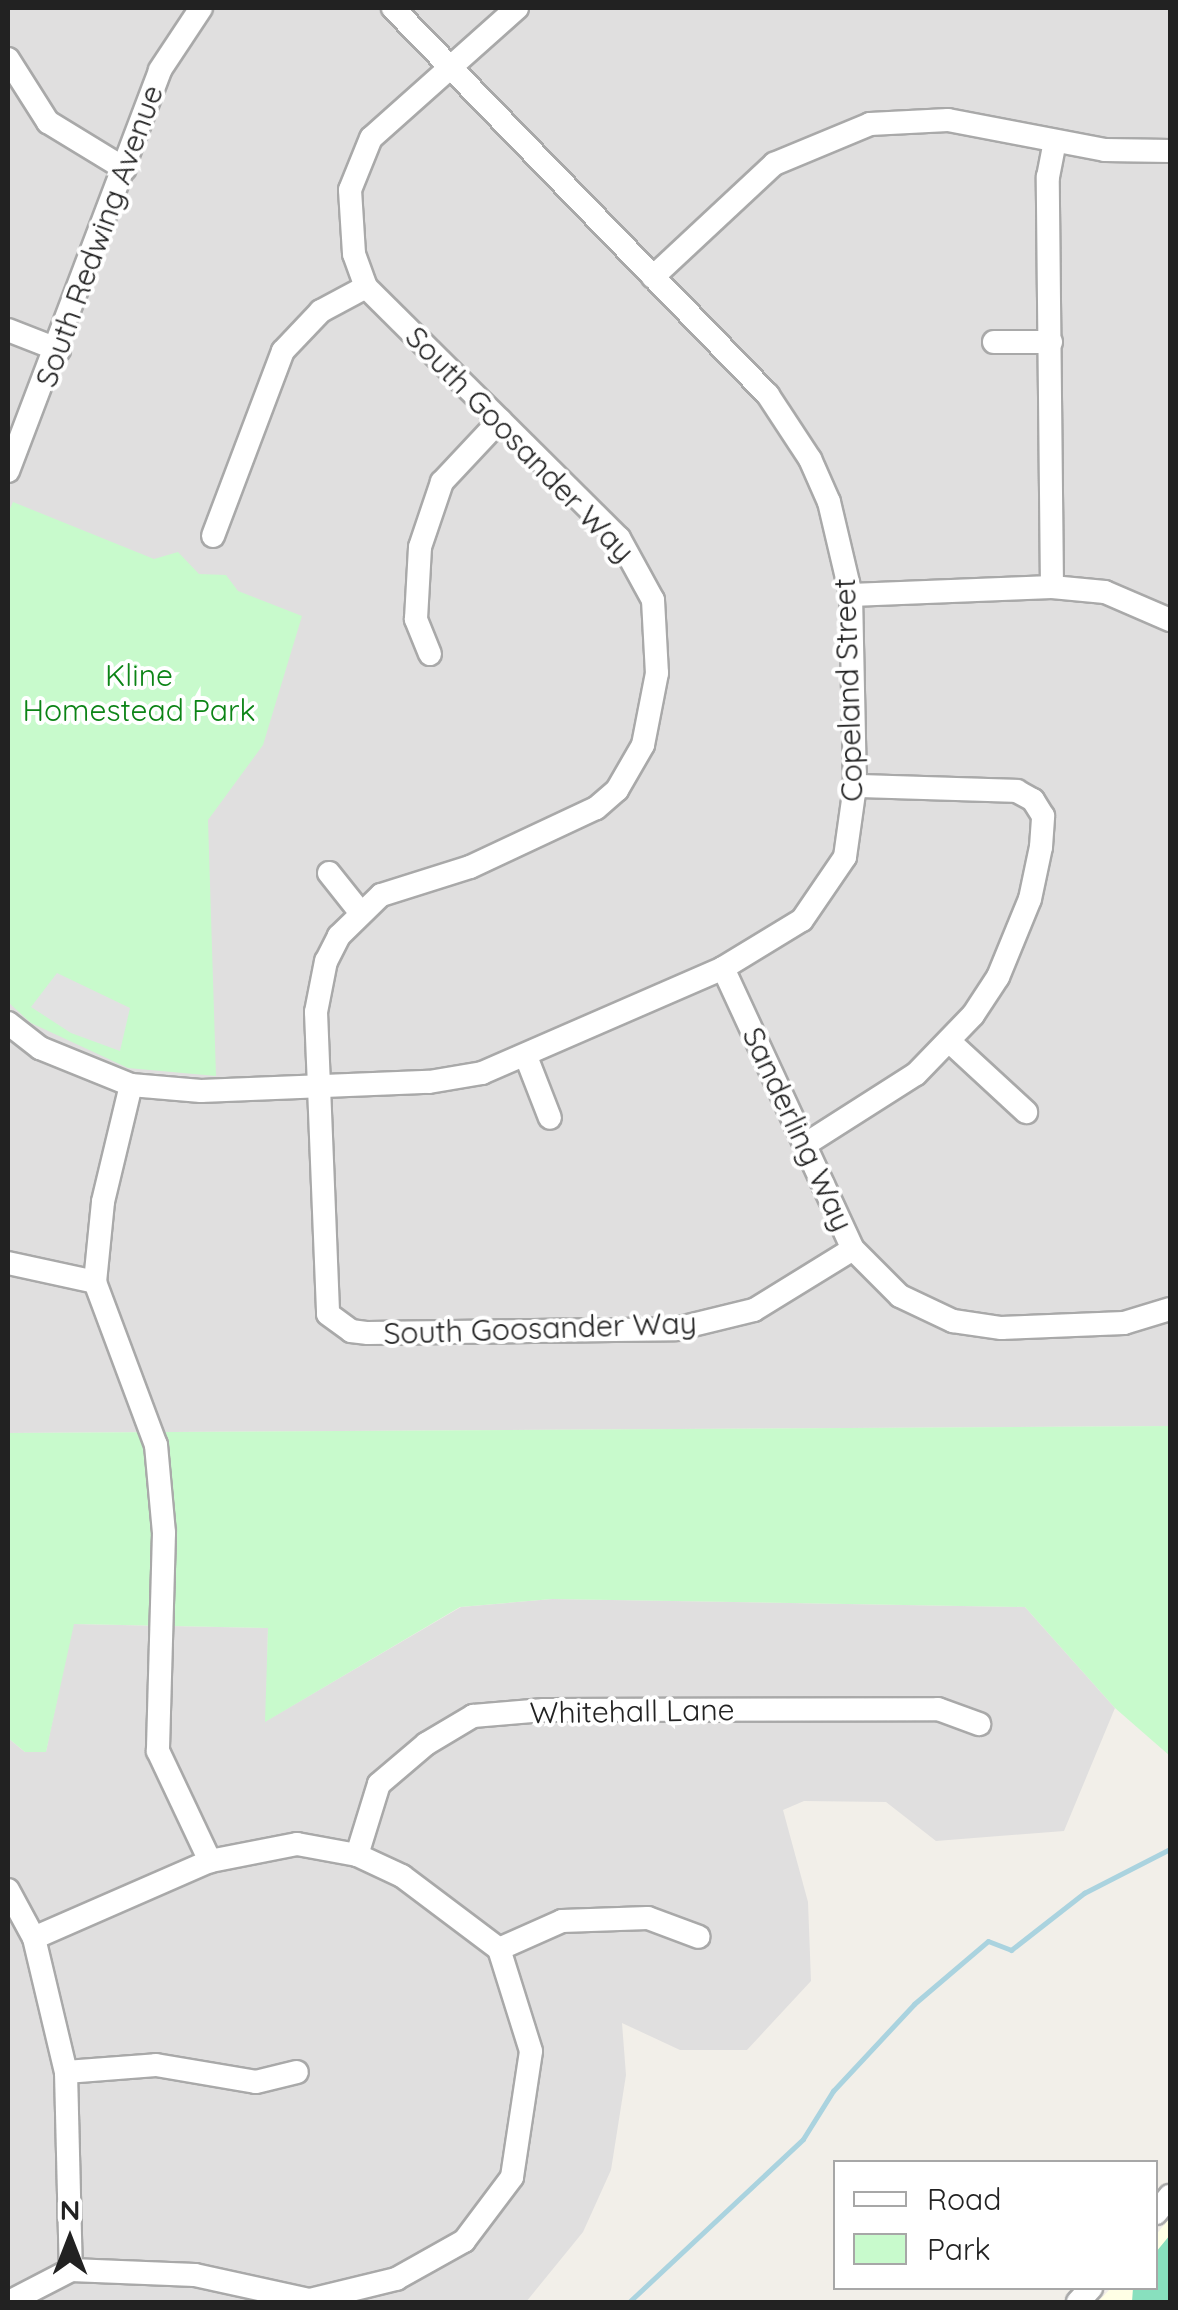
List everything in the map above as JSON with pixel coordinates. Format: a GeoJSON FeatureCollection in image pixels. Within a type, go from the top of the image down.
{"type":"FeatureCollection","features":[{"type":"Feature","properties":{"kind":"street","name":"South Redwing Avenue"},"geometry":{"type":"LineString","coordinates":[[8,471],[59,350],[160,70],[201,8]]}},
{"type":"Feature","properties":{"kind":"street","name":"Copeland Street"},"geometry":{"type":"LineString","coordinates":[[8,1023],[40,1048],[131,1085],[201,1091],[428,1082],[527,1058],[723,968],[802,920],[846,858],[855,786],[851,595],[829,502],[790,425],[393,8]]}},
{"type":"Feature","properties":{"kind":"street","name":"South Goosander Way"},"geometry":{"type":"LineString","coordinates":[[517,8],[389,118],[358,163],[348,221],[366,287],[618,538],[640,569],[660,634],[644,745],[617,790],[596,808],[470,867],[381,895],[339,936],[319,987],[318,1086],[328,1314],[351,1331],[707,1324],[754,1310],[853,1249]]}},
{"type":"Feature","properties":{"kind":"street"},"geometry":{"type":"LineString","coordinates":[[8,59],[48,122],[125,169]]}},
{"type":"Feature","properties":{"kind":"street"},"geometry":{"type":"LineString","coordinates":[[653,277],[742,188],[836,132],[910,119],[948,120],[1055,142],[1170,151]]}},
{"type":"Feature","properties":{"kind":"street"},"geometry":{"type":"LineString","coordinates":[[1052,587],[1048,177],[1055,142]]}},
{"type":"Feature","properties":{"kind":"street"},"geometry":{"type":"LineString","coordinates":[[213,536],[283,351],[322,311],[366,287]]}},
{"type":"Feature","properties":{"kind":"street"},"geometry":{"type":"LineString","coordinates":[[8,330],[59,350]]}},
{"type":"Feature","properties":{"kind":"street"},"geometry":{"type":"LineString","coordinates":[[994,342],[1051,342]]}},
{"type":"Feature","properties":{"kind":"street"},"geometry":{"type":"LineString","coordinates":[[430,654],[415,604],[420,546],[442,482],[500,420]]}},
{"type":"Feature","properties":{"kind":"street"},"geometry":{"type":"LineString","coordinates":[[851,595],[1052,587],[1106,592],[1170,620]]}},
{"type":"Feature","properties":{"kind":"street"},"geometry":{"type":"LineString","coordinates":[[806,1144],[916,1074],[949,1041],[998,977],[1030,899],[1043,816],[1033,800],[1017,791],[855,786]]}},
{"type":"Feature","properties":{"kind":"street"},"geometry":{"type":"LineString","coordinates":[[330,873],[360,912]]}},
{"type":"Feature","properties":{"kind":"street","name":"Sanderling Way"},"geometry":{"type":"LineString","coordinates":[[723,968],[853,1249],[900,1296],[953,1320],[1052,1328],[1124,1323],[1170,1309]]}},
{"type":"Feature","properties":{"kind":"street"},"geometry":{"type":"LineString","coordinates":[[949,1041],[1026,1112]]}},
{"type":"Feature","properties":{"kind":"street"},"geometry":{"type":"LineString","coordinates":[[527,1058],[550,1118]]}},
{"type":"Feature","properties":{"kind":"street"},"geometry":{"type":"LineString","coordinates":[[131,1085],[103,1202],[95,1282],[156,1445],[164,1533],[158,1751],[210,1861]]}},
{"type":"Feature","properties":{"kind":"street"},"geometry":{"type":"LineString","coordinates":[[8,1264],[95,1282]]}},
{"type":"Feature","properties":{"kind":"street","name":"Whitehall Lane"},"geometry":{"type":"LineString","coordinates":[[357,1855],[379,1784],[426,1744],[473,1716],[544,1710],[938,1709],[979,1724]]}},
{"type":"Feature","properties":{"kind":"street"},"geometry":{"type":"LineString","coordinates":[[9,2302],[71,2270],[194,2275],[310,2300],[396,2279],[464,2240],[512,2176],[531,2051],[498,1949],[402,1876],[357,1855],[298,1844],[210,1861],[34,1938]]}},
{"type":"Feature","properties":{"kind":"street"},"geometry":{"type":"LineString","coordinates":[[8,1890],[34,1938],[66,2072],[71,2270]]}},
{"type":"Feature","properties":{"kind":"street"},"geometry":{"type":"LineString","coordinates":[[498,1949],[562,1921],[648,1918],[699,1937]]}},
{"type":"Feature","properties":{"kind":"street"},"geometry":{"type":"LineString","coordinates":[[66,2072],[156,2066],[256,2082],[297,2072]]}},
{"type":"Feature","properties":{"kind":"shaded area"},"geometry":{"type":"Polygon","coordinates":[[[8,8],[1170,8],[1170,1426],[8,1433],[8,8]]]}},
{"type":"Feature","properties":{"kind":"shaded area"},"geometry":{"type":"Polygon","coordinates":[[[57,973],[130,1008],[120,1051],[71,1033],[31,1007],[57,973]]]}},
{"type":"Feature","properties":{"kind":"shaded area"},"geometry":{"type":"Polygon","coordinates":[[[552,1599],[1025,1607],[1115,1708],[1064,1831],[936,1841],[886,1802],[804,1801],[783,1810],[808,1902],[811,1981],[747,2050],[680,2050],[622,2023],[626,2075],[611,2170],[583,2232],[526,2302],[8,2302],[8,1738],[25,1752],[46,1751],[73,1624],[268,1628],[266,1721],[461,1607],[552,1599]]]}},
{"type":"Feature","properties":{"kind":"shaded area"},"geometry":{"type":"Polygon","coordinates":[[[1170,2217],[1170,2302],[1098,2302],[1109,2290],[1158,2290],[1158,2232],[1170,2217]]]}},
{"type":"Feature","properties":{"kind":"green space","name":"Kline Homestead Park"},"geometry":{"type":"Polygon","coordinates":[[[13,502],[154,559],[178,552],[199,574],[226,575],[238,591],[302,616],[263,745],[208,820],[216,1076],[128,1068],[31,1023],[8,1002],[8,513],[13,502]]]}},
{"type":"Feature","properties":{"kind":"green space"},"geometry":{"type":"Polygon","coordinates":[[[1170,1426],[1170,1756],[1115,1708],[1025,1607],[552,1599],[460,1607],[265,1722],[268,1628],[74,1624],[46,1752],[25,1752],[8,1738],[8,1433],[1170,1426]]]}},
{"type":"Feature","properties":{"kind":"green space"},"geometry":{"type":"Polygon","coordinates":[[[1170,2235],[1170,2302],[1132,2302],[1133,2290],[1158,2290],[1158,2250],[1170,2235]]]}},
{"type":"Feature","properties":{"kind":"waterway"},"geometry":{"type":"LineString","coordinates":[[629,2302],[803,2139],[833,2091],[914,2004],[988,1941],[1011,1950],[1084,1893],[1170,1849]]}}]}
